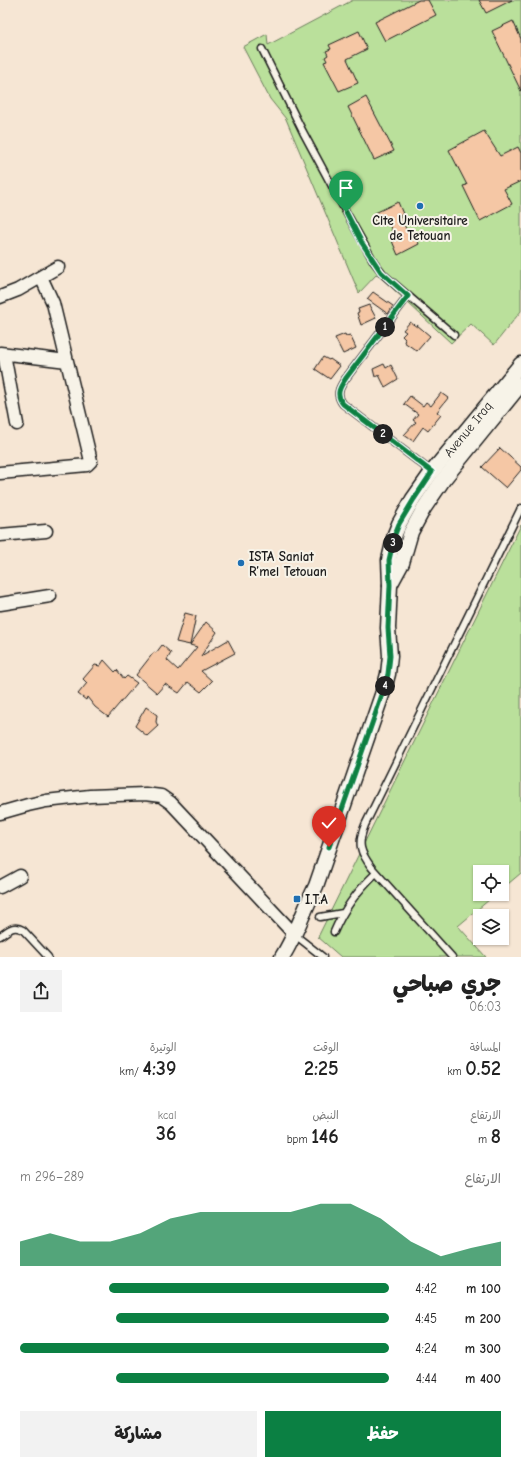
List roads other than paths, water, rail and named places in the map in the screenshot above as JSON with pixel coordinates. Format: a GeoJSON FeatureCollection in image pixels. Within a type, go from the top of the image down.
{"type":"FeatureCollection","features":[{"type":"Feature","properties":{"kind":"street"},"geometry":{"type":"LineString","coordinates":[[0,297],[18,290],[58,267]]}},
{"type":"Feature","properties":{"kind":"street"},"geometry":{"type":"LineString","coordinates":[[0,472],[87,465],[90,463],[53,303],[41,277]]}},
{"type":"Feature","properties":{"kind":"street"},"geometry":{"type":"LineString","coordinates":[[17,424],[2,353],[67,361]]}},
{"type":"Feature","properties":{"kind":"street","name":"Avenue Iraq"},"geometry":{"type":"LineString","coordinates":[[282,957],[295,935],[304,910],[316,886],[384,689],[388,674],[390,656],[388,628],[390,585],[389,560],[395,534],[405,513],[432,472],[521,364]]}},
{"type":"Feature","properties":{"kind":"street","name":"Avenue Iraq"},"geometry":{"type":"LineString","coordinates":[[390,585],[402,563],[411,532],[424,508],[443,480],[521,384]]}},
{"type":"Feature","properties":{"kind":"street"},"geometry":{"type":"LineString","coordinates":[[0,536],[46,531]]}},
{"type":"Feature","properties":{"kind":"street"},"geometry":{"type":"LineString","coordinates":[[0,604],[50,596]]}},
{"type":"Feature","properties":{"kind":"street"},"geometry":{"type":"LineString","coordinates":[[0,814],[28,805],[70,798],[145,794],[161,796],[171,803],[295,935]]}},
{"type":"Feature","properties":{"kind":"street"},"geometry":{"type":"LineString","coordinates":[[0,887],[20,876]]}},
{"type":"Feature","properties":{"kind":"lane"},"geometry":{"type":"LineString","coordinates":[[262,49],[303,132],[362,243],[381,272],[454,335]]}},
{"type":"Feature","properties":{"kind":"lane"},"geometry":{"type":"LineString","coordinates":[[408,296],[346,378],[338,391],[338,396],[343,404],[432,472]]}},
{"type":"Feature","properties":{"kind":"lane"},"geometry":{"type":"LineString","coordinates":[[452,957],[376,873],[361,852],[360,842],[362,833],[521,508]]}},
{"type":"Feature","properties":{"kind":"lane"},"geometry":{"type":"LineString","coordinates":[[334,932],[343,913],[356,893],[376,873]]}},
{"type":"Feature","properties":{"kind":"lane"},"geometry":{"type":"LineString","coordinates":[[320,917],[343,913]]}},
{"type":"Feature","properties":{"kind":"lane"},"geometry":{"type":"LineString","coordinates":[[0,936],[13,927],[18,926],[48,957]]}},
{"type":"Feature","properties":{"kind":"lane"},"geometry":{"type":"LineString","coordinates":[[295,935],[323,957]]}},
{"type":"Feature","properties":{"kind":"place","name":"Cite Universitaire de Tetouan"},"geometry":{"type":"Point","coordinates":[420,206]}},
{"type":"Feature","properties":{"kind":"place","name":"ISTA Saniat R’mel Tetouan"},"geometry":{"type":"Point","coordinates":[241,563]}},
{"type":"Feature","properties":{"kind":"place","name":"I.T.A"},"geometry":{"type":"Point","coordinates":[297,899]}}]}
